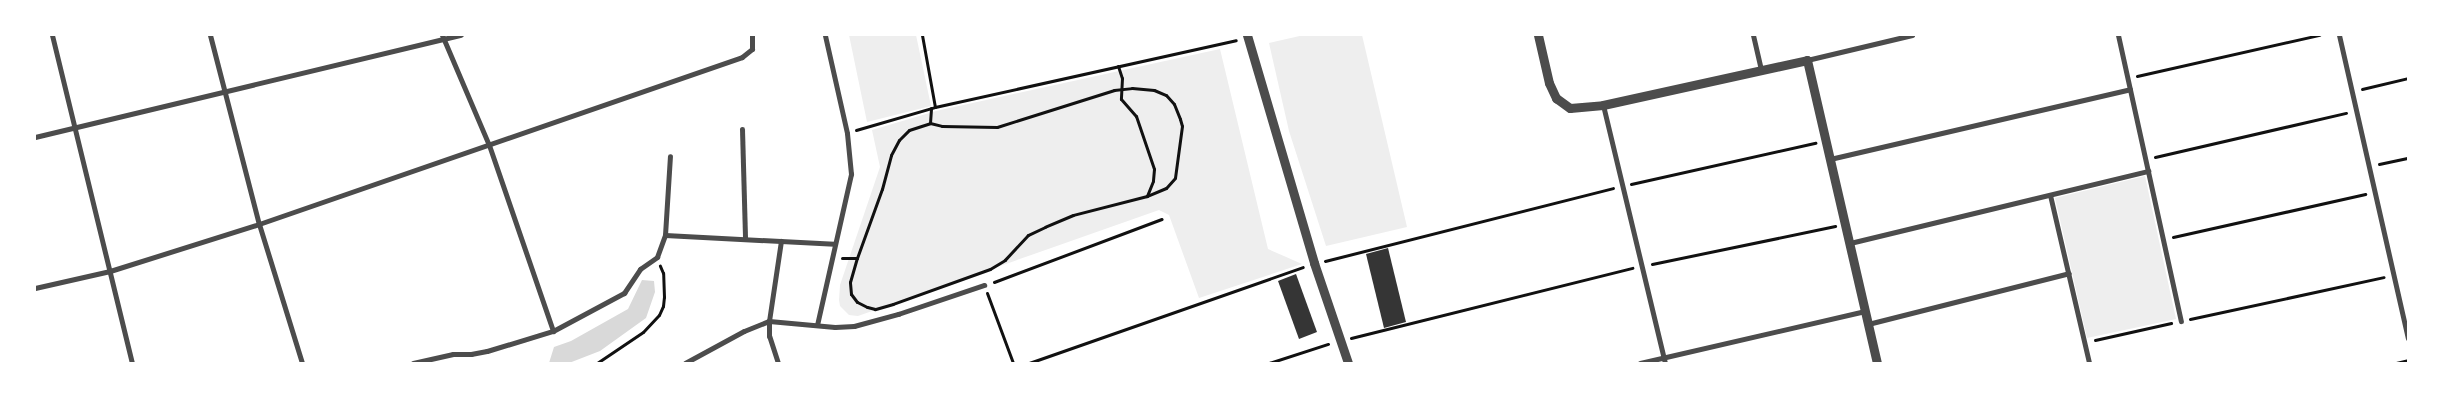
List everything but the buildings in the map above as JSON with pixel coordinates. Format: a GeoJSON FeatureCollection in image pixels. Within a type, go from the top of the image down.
{"type":"FeatureCollection","features":[{"type":"Feature","properties":{"kind":"street"},"geometry":{"type":"LineString","coordinates":[[52,35],[132,363]]}},
{"type":"Feature","properties":{"kind":"street"},"geometry":{"type":"LineString","coordinates":[[210,35],[259,224],[302,363]]}},
{"type":"Feature","properties":{"kind":"street"},"geometry":{"type":"LineString","coordinates":[[35,137],[224,93],[443,37],[461,35]]}},
{"type":"Feature","properties":{"kind":"street"},"geometry":{"type":"LineString","coordinates":[[35,288],[110,271],[259,224],[742,57],[752,49],[752,35]]}},
{"type":"Feature","properties":{"kind":"street"},"geometry":{"type":"LineString","coordinates":[[817,325],[834,257],[834,244],[851,174],[847,133],[825,35]]}},
{"type":"Feature","properties":{"kind":"street"},"geometry":{"type":"LineString","coordinates":[[1538,35],[1549,83],[1556,98],[1570,108],[1603,105],[1912,35]]}},
{"type":"Feature","properties":{"kind":"street"},"geometry":{"type":"LineString","coordinates":[[1754,35],[1761,70]]}},
{"type":"Feature","properties":{"kind":"street"},"geometry":{"type":"LineString","coordinates":[[2118,35],[2181,321]]}},
{"type":"Feature","properties":{"kind":"street"},"geometry":{"type":"LineString","coordinates":[[2339,35],[2408,338]]}},
{"type":"Feature","properties":{"kind":"street"},"geometry":{"type":"LineString","coordinates":[[1247,36],[1314,264],[1348,363]]}},
{"type":"Feature","properties":{"kind":"street"},"geometry":{"type":"LineString","coordinates":[[443,37],[489,145],[554,331]]}},
{"type":"Feature","properties":{"kind":"street"},"geometry":{"type":"LineString","coordinates":[[1807,60],[1877,363]]}},
{"type":"Feature","properties":{"kind":"street"},"geometry":{"type":"LineString","coordinates":[[1830,159],[2130,89]]}},
{"type":"Feature","properties":{"kind":"street"},"geometry":{"type":"LineString","coordinates":[[1603,105],[1664,360]]}},
{"type":"Feature","properties":{"kind":"street"},"geometry":{"type":"LineString","coordinates":[[742,129],[745,238]]}},
{"type":"Feature","properties":{"kind":"street"},"geometry":{"type":"LineString","coordinates":[[414,363],[453,354],[471,354],[487,351],[554,331],[624,293],[640,269],[657,257],[666,235],[670,156]]}},
{"type":"Feature","properties":{"kind":"street"},"geometry":{"type":"LineString","coordinates":[[1850,243],[2148,171]]}},
{"type":"Feature","properties":{"kind":"street"},"geometry":{"type":"LineString","coordinates":[[2050,195],[2089,363]]}},
{"type":"Feature","properties":{"kind":"street"},"geometry":{"type":"LineString","coordinates":[[666,235],[834,244]]}},
{"type":"Feature","properties":{"kind":"street"},"geometry":{"type":"LineString","coordinates":[[778,363],[769,336],[769,321],[781,241]]}},
{"type":"Feature","properties":{"kind":"street"},"geometry":{"type":"LineString","coordinates":[[1868,324],[2069,273]]}},
{"type":"Feature","properties":{"kind":"street"},"geometry":{"type":"LineString","coordinates":[[685,363],[744,331],[769,321],[835,328],[854,326],[898,314],[984,285]]}},
{"type":"Feature","properties":{"kind":"street"},"geometry":{"type":"LineString","coordinates":[[1640,363],[1664,360],[1865,311]]}},
{"type":"Feature","properties":{"kind":"path"},"geometry":{"type":"LineString","coordinates":[[922,35],[933,108],[930,123]]}},
{"type":"Feature","properties":{"kind":"path"},"geometry":{"type":"LineString","coordinates":[[2127,78],[2319,35]]}},
{"type":"Feature","properties":{"kind":"path"},"geometry":{"type":"LineString","coordinates":[[847,133],[933,108],[1247,36]]}},
{"type":"Feature","properties":{"kind":"path"},"geometry":{"type":"LineString","coordinates":[[1118,66],[1122,78],[1121,99],[1136,116],[1154,169],[1153,181],[1147,196]]}},
{"type":"Feature","properties":{"kind":"path"},"geometry":{"type":"LineString","coordinates":[[2352,91],[2408,78]]}},
{"type":"Feature","properties":{"kind":"path"},"geometry":{"type":"LineString","coordinates":[[1121,90],[1154,90],[1166,95],[1174,104],[1182,126],[1175,178],[1166,188],[1147,196],[1073,215],[1044,227],[1028,235],[1005,260],[976,276],[893,304],[875,309],[857,302],[850,294],[850,282],[891,155],[899,140],[909,130],[930,123],[942,126],[997,127],[1121,90]]}},
{"type":"Feature","properties":{"kind":"path"},"geometry":{"type":"LineString","coordinates":[[2145,160],[2334,116]]}},
{"type":"Feature","properties":{"kind":"path"},"geometry":{"type":"LineString","coordinates":[[1029,363],[1314,264],[1622,186],[1826,140]]}},
{"type":"Feature","properties":{"kind":"path"},"geometry":{"type":"LineString","coordinates":[[2369,166],[2408,158]]}},
{"type":"Feature","properties":{"kind":"path"},"geometry":{"type":"LineString","coordinates":[[2163,239],[2375,192]]}},
{"type":"Feature","properties":{"kind":"path"},"geometry":{"type":"LineString","coordinates":[[1013,363],[984,285],[1162,219]]}},
{"type":"Feature","properties":{"kind":"path"},"geometry":{"type":"LineString","coordinates":[[1269,363],[1341,341],[1641,266],[1845,224]]}},
{"type":"Feature","properties":{"kind":"path"},"geometry":{"type":"LineString","coordinates":[[597,363],[643,332],[659,315],[663,306],[663,273],[657,257]]}},
{"type":"Feature","properties":{"kind":"path"},"geometry":{"type":"LineString","coordinates":[[2084,342],[2394,275]]}},
{"type":"Feature","properties":{"kind":"path"},"geometry":{"type":"LineString","coordinates":[[2396,363],[2408,360]]}},
{"type":"Feature","properties":{"kind":"shaded area"},"geometry":{"type":"Polygon","coordinates":[[[849,35],[916,35],[931,106],[867,122],[849,35]]]}},
{"type":"Feature","properties":{"kind":"shaded area"},"geometry":{"type":"Polygon","coordinates":[[[1304,35],[1362,35],[1407,227],[1326,246],[1289,131],[1269,43],[1304,35]]]}},
{"type":"Feature","properties":{"kind":"shaded area"},"geometry":{"type":"Polygon","coordinates":[[[1220,49],[1268,249],[1302,264],[1199,298],[1169,215],[1159,210],[858,316],[849,315],[840,306],[840,285],[880,167],[872,130],[936,111],[1220,49]]]}},
{"type":"Feature","properties":{"kind":"shaded area"},"geometry":{"type":"Polygon","coordinates":[[[2145,176],[2176,319],[2087,338],[2055,198],[2145,176]]]}},
{"type":"Feature","properties":{"kind":"shaded area"},"geometry":{"type":"Polygon","coordinates":[[[642,280],[654,281],[655,292],[646,318],[600,351],[569,363],[549,363],[554,347],[571,341],[628,309],[642,280]]]}}]}
